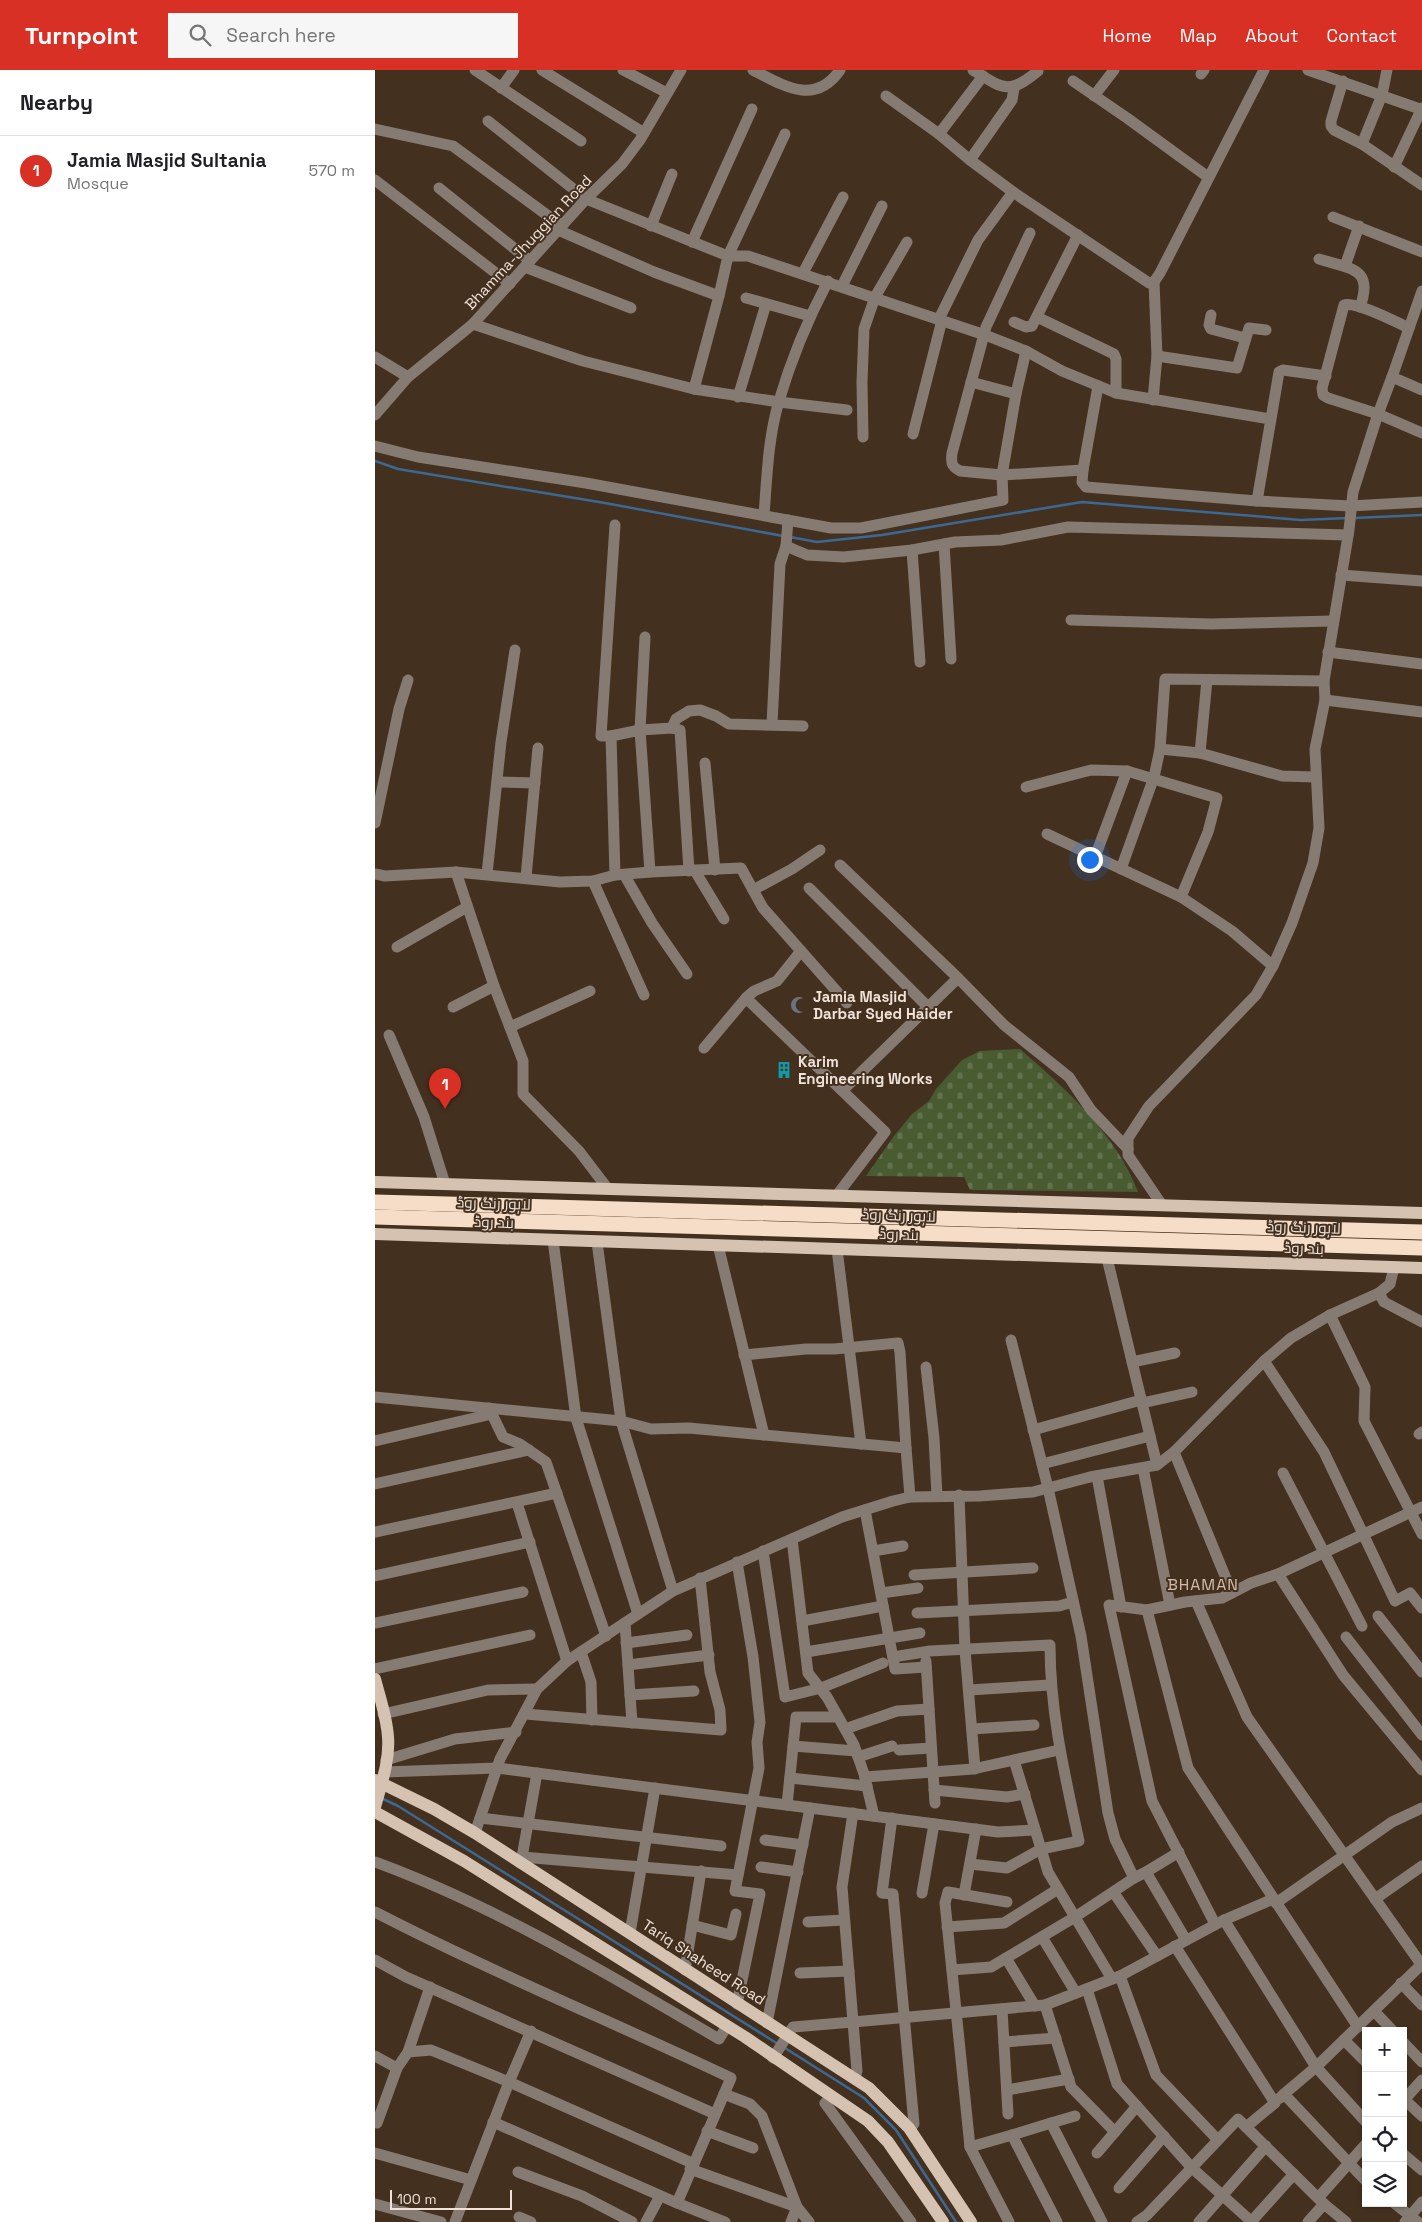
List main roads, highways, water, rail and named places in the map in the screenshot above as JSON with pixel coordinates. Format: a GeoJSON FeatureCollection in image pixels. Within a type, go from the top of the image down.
{"type":"FeatureCollection","features":[{"type":"Feature","properties":{"kind":"highway","name":"لاہور رنگ روڈ"},"geometry":{"type":"LineString","coordinates":[[375,1202],[1422,1232]]}},
{"type":"Feature","properties":{"kind":"highway","name":"لاہور رنگ روڈ"},"geometry":{"type":"LineString","coordinates":[[375,1217],[1422,1248]]}},
{"type":"Feature","properties":{"kind":"main road"},"geometry":{"type":"LineString","coordinates":[[375,1182],[1422,1213]]}},
{"type":"Feature","properties":{"kind":"main road","name":"بند روڈ"},"geometry":{"type":"LineString","coordinates":[[375,1234],[1422,1268]]}},
{"type":"Feature","properties":{"kind":"main road"},"geometry":{"type":"LineString","coordinates":[[375,1679],[388,1737],[375,1807]]}},
{"type":"Feature","properties":{"kind":"main road","name":"Tariq Shaheed Road"},"geometry":{"type":"LineString","coordinates":[[382,1776],[521,1860],[767,2023],[785,2037],[855,2078],[884,2100],[909,2128],[971,2222]]}},
{"type":"Feature","properties":{"kind":"main road"},"geometry":{"type":"LineString","coordinates":[[375,1812],[464,1861],[727,2026],[775,2054],[878,2130],[943,2222]]}},
{"type":"Feature","properties":{"kind":"waterway"},"geometry":{"type":"LineString","coordinates":[[375,461],[398,469],[605,503],[783,536]]}},
{"type":"Feature","properties":{"kind":"waterway"},"geometry":{"type":"LineString","coordinates":[[790,537],[817,542],[882,535],[1082,502],[1301,520],[1348,518]]}},
{"type":"Feature","properties":{"kind":"waterway"},"geometry":{"type":"LineString","coordinates":[[1354,518],[1422,515]]}},
{"type":"Feature","properties":{"kind":"waterway"},"geometry":{"type":"LineString","coordinates":[[381,1798],[398,1806],[778,2044]]}},
{"type":"Feature","properties":{"kind":"waterway"},"geometry":{"type":"LineString","coordinates":[[785,2048],[864,2098],[896,2130],[956,2222]]}},
{"type":"Feature","properties":{"kind":"place","name":"Jamia Masjid Darbar Syed Haider"},"geometry":{"type":"Point","coordinates":[799,1005]}},
{"type":"Feature","properties":{"kind":"place","name":"Karim Engineering Works"},"geometry":{"type":"Point","coordinates":[784,1070]}},
{"type":"Feature","properties":{"kind":"place","name":"Jamia Masjid Sultania"},"geometry":{"type":"Point","coordinates":[445,1109]}},
{"type":"Feature","properties":{"kind":"district","name":"BHAMAN"},"geometry":{"type":"Point","coordinates":[1203,1584]}}]}
